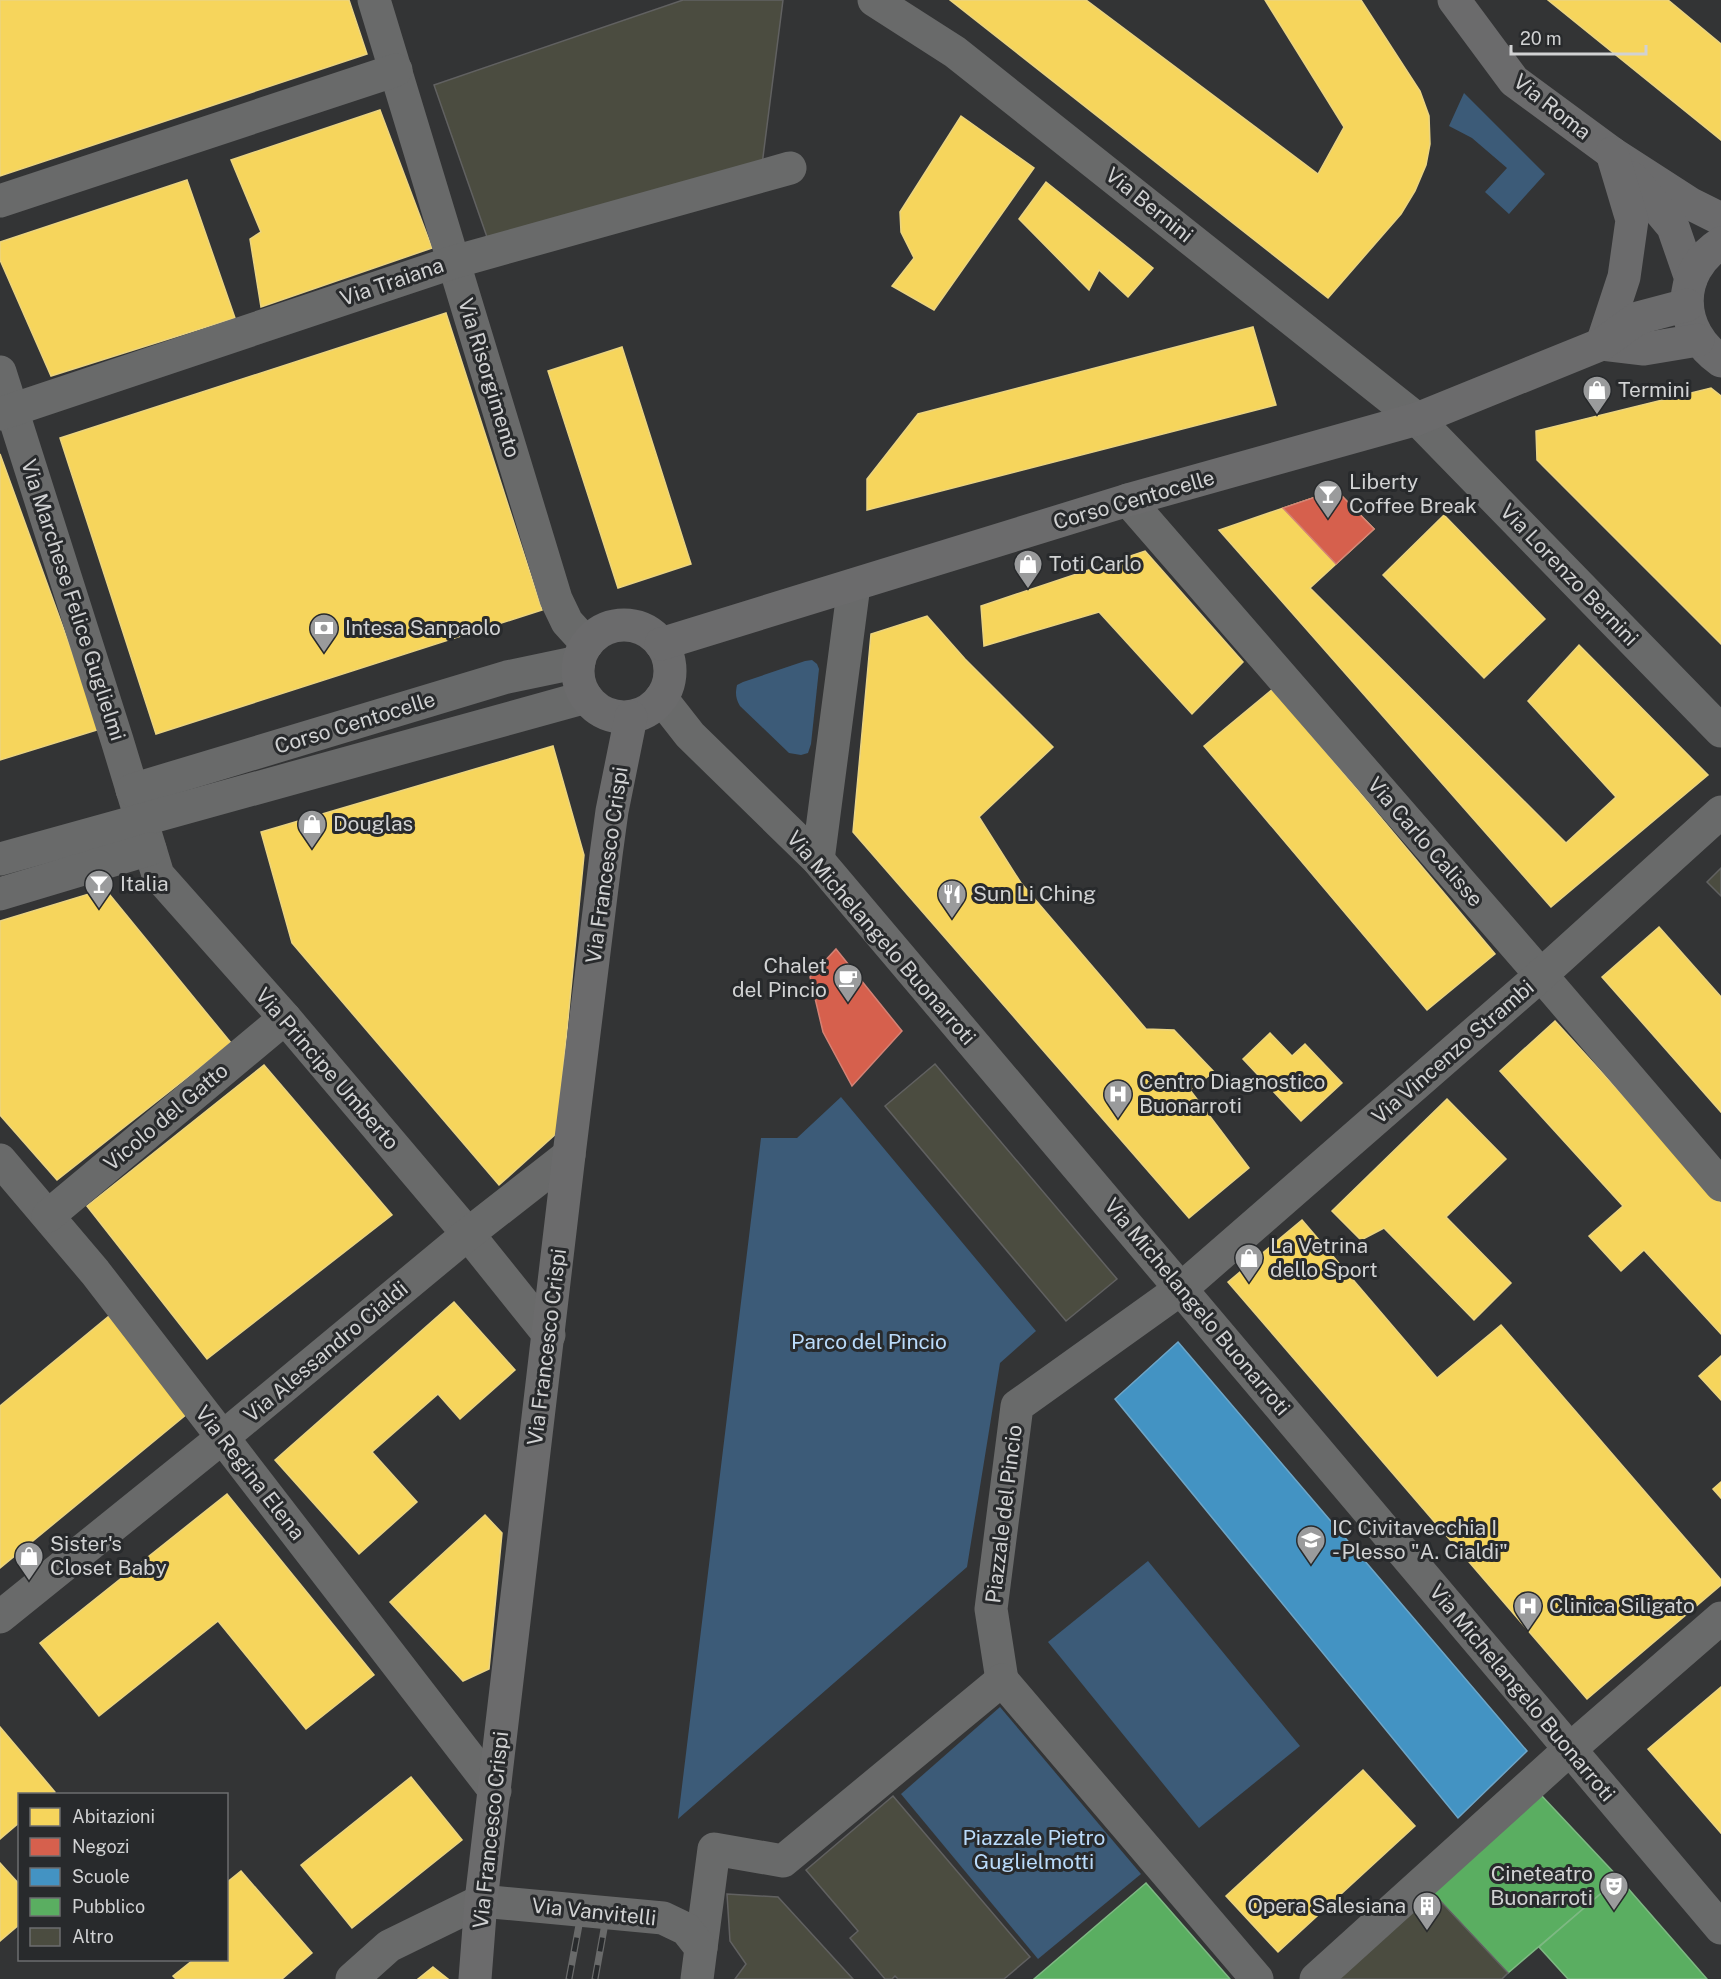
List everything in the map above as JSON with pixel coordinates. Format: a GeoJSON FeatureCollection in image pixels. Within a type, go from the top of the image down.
{"type":"FeatureCollection","features":[{"type":"Feature","properties":{"kind":"street","name":"Via Risorgimento"},"geometry":{"type":"LineString","coordinates":[[374,0],[556,599],[583,653]]}},
{"type":"Feature","properties":{"kind":"street","name":"Via Bernini"},"geometry":{"type":"LineString","coordinates":[[874,0],[955,51],[1417,419]]}},
{"type":"Feature","properties":{"kind":"street","name":"Via Roma"},"geometry":{"type":"LineString","coordinates":[[1454,0],[1514,81],[1612,153]]}},
{"type":"Feature","properties":{"kind":"street"},"geometry":{"type":"LineString","coordinates":[[0,201],[396,70]]}},
{"type":"Feature","properties":{"kind":"street"},"geometry":{"type":"LineString","coordinates":[[1612,153],[1691,204],[1721,219]]}},
{"type":"Feature","properties":{"kind":"street"},"geometry":{"type":"LineString","coordinates":[[1612,153],[1673,227],[1689,292],[1689,318],[1710,350]]}},
{"type":"Feature","properties":{"kind":"street"},"geometry":{"type":"LineString","coordinates":[[1612,153],[1632,220],[1624,277],[1602,344],[1644,350],[1710,350]]}},
{"type":"Feature","properties":{"kind":"street","name":"Via Traiana"},"geometry":{"type":"LineString","coordinates":[[6,412],[454,262],[790,168]]}},
{"type":"Feature","properties":{"kind":"street"},"geometry":{"type":"LineString","coordinates":[[1689,292],[1705,256],[1721,243]]}},
{"type":"Feature","properties":{"kind":"street","name":"Corso Centocelle"},"geometry":{"type":"LineString","coordinates":[[661,644],[1128,500],[1417,419],[1602,344],[1638,318],[1689,292]]}},
{"type":"Feature","properties":{"kind":"street","name":"Via Marchese Felice Guglielmi"},"geometry":{"type":"LineString","coordinates":[[0,372],[6,412],[141,819]]}},
{"type":"Feature","properties":{"kind":"street","name":"Via Lorenzo Bernini"},"geometry":{"type":"LineString","coordinates":[[1417,419],[1721,731]]}},
{"type":"Feature","properties":{"kind":"street","name":"Via Carlo Calisse"},"geometry":{"type":"LineString","coordinates":[[1128,500],[1721,1185]]}},
{"type":"Feature","properties":{"kind":"street"},"geometry":{"type":"LineString","coordinates":[[818,860],[854,585]]}},
{"type":"Feature","properties":{"kind":"street"},"geometry":{"type":"LineString","coordinates":[[625,625],[643,629],[661,644],[667,654],[670,674],[661,698],[647,711],[631,717],[605,713],[586,697],[579,674],[583,653],[600,633],[625,625]]}},
{"type":"Feature","properties":{"kind":"street","name":"Corso Centocelle"},"geometry":{"type":"LineString","coordinates":[[0,894],[141,819],[507,677],[583,653]]}},
{"type":"Feature","properties":{"kind":"street"},"geometry":{"type":"LineString","coordinates":[[0,859],[586,697]]}},
{"type":"Feature","properties":{"kind":"street","name":"Via Michelangelo Buonarroti"},"geometry":{"type":"LineString","coordinates":[[661,698],[690,735],[818,860],[1721,1928]]}},
{"type":"Feature","properties":{"kind":"street","name":"Via Francesco Crispi"},"geometry":{"type":"LineString","coordinates":[[475,1979],[482,1901],[569,1155],[612,811],[631,717]]}},
{"type":"Feature","properties":{"kind":"street","name":"Via Vincenzo Strambi"},"geometry":{"type":"LineString","coordinates":[[1182,1288],[1541,975],[1721,812]]}},
{"type":"Feature","properties":{"kind":"street","name":"Via Principe Umberto"},"geometry":{"type":"LineString","coordinates":[[141,819],[158,875],[285,1018],[468,1234],[549,1335]]}},
{"type":"Feature","properties":{"kind":"street","name":"Vicolo del Gatto"},"geometry":{"type":"LineString","coordinates":[[48,1216],[285,1018]]}},
{"type":"Feature","properties":{"kind":"street","name":"Via Alessandro Cialdi"},"geometry":{"type":"LineString","coordinates":[[0,1617],[223,1437],[468,1234],[569,1155]]}},
{"type":"Feature","properties":{"kind":"street","name":"Via Regina Elena"},"geometry":{"type":"LineString","coordinates":[[0,1160],[95,1272],[495,1791]]}},
{"type":"Feature","properties":{"kind":"street","name":"Piazzale del Pincio"},"geometry":{"type":"LineString","coordinates":[[1002,1680],[991,1609],[1017,1406],[1182,1288]]}},
{"type":"Feature","properties":{"kind":"street"},"geometry":{"type":"LineString","coordinates":[[1316,1979],[1569,1750],[1721,1618]]}},
{"type":"Feature","properties":{"kind":"street"},"geometry":{"type":"LineString","coordinates":[[699,1964],[714,1849],[783,1861],[1002,1680],[1257,1979]]}},
{"type":"Feature","properties":{"kind":"street"},"geometry":{"type":"LineString","coordinates":[[352,1979],[389,1946],[482,1901]]}},
{"type":"Feature","properties":{"kind":"street","name":"Via Vanvitelli"},"geometry":{"type":"LineString","coordinates":[[482,1901],[663,1918],[686,1929],[699,1964]]}},
{"type":"Feature","properties":{"kind":"green space"},"geometry":{"type":"Polygon","coordinates":[[[1464,93],[1545,174],[1509,214],[1485,192],[1507,168],[1472,138],[1449,126],[1464,93]]]}},
{"type":"Feature","properties":{"kind":"green space"},"geometry":{"type":"Polygon","coordinates":[[[812,660],[819,669],[811,744],[808,753],[801,755],[789,753],[740,706],[736,696],[737,685],[812,660]]]}},
{"type":"Feature","properties":{"kind":"green space","name":"Parco del Pincio"},"geometry":{"type":"Polygon","coordinates":[[[841,1097],[1036,1331],[1000,1363],[967,1567],[678,1819],[761,1138],[797,1138],[841,1097]]]}},
{"type":"Feature","properties":{"kind":"green space"},"geometry":{"type":"Polygon","coordinates":[[[1148,1561],[1300,1746],[1199,1828],[1048,1642],[1148,1561]]]}},
{"type":"Feature","properties":{"kind":"green space","name":"Piazzale Pietro Guglielmotti"},"geometry":{"type":"Polygon","coordinates":[[[1000,1707],[1141,1874],[1038,1959],[901,1794],[1000,1707]]]}},
{"type":"Feature","properties":{"kind":"building: Abitazioni"},"geometry":{"type":"Polygon","coordinates":[[[0,0],[349,0],[367,54],[0,176],[0,0]]]}},
{"type":"Feature","properties":{"kind":"building: Abitazioni"},"geometry":{"type":"Polygon","coordinates":[[[950,0],[1086,0],[1318,174],[1344,127],[1265,0],[1361,0],[1420,91],[1429,116],[1430,144],[1426,165],[1415,191],[1401,214],[1328,298],[950,0]]]}},
{"type":"Feature","properties":{"kind":"building: Abitazioni"},"geometry":{"type":"Polygon","coordinates":[[[1548,0],[1668,0],[1721,44],[1721,140],[1548,0]]]}},
{"type":"Feature","properties":{"kind":"building: Abitazioni"},"geometry":{"type":"Polygon","coordinates":[[[380,110],[432,248],[261,307],[250,239],[261,232],[231,160],[380,110]]]}},
{"type":"Feature","properties":{"kind":"building: Abitazioni"},"geometry":{"type":"Polygon","coordinates":[[[961,116],[1034,168],[934,310],[892,286],[914,258],[901,232],[900,212],[961,116]]]}},
{"type":"Feature","properties":{"kind":"building: Abitazioni"},"geometry":{"type":"Polygon","coordinates":[[[187,180],[235,318],[51,376],[0,260],[0,242],[187,180]]]}},
{"type":"Feature","properties":{"kind":"building: Abitazioni"},"geometry":{"type":"Polygon","coordinates":[[[1046,182],[1153,268],[1128,297],[1099,270],[1089,290],[1019,219],[1046,182]]]}},
{"type":"Feature","properties":{"kind":"building: Abitazioni"},"geometry":{"type":"Polygon","coordinates":[[[446,313],[542,610],[156,734],[60,438],[446,313]]]}},
{"type":"Feature","properties":{"kind":"building: Abitazioni"},"geometry":{"type":"Polygon","coordinates":[[[1253,327],[1276,405],[867,510],[867,479],[918,414],[1253,327]]]}},
{"type":"Feature","properties":{"kind":"building: Abitazioni"},"geometry":{"type":"Polygon","coordinates":[[[622,347],[691,564],[618,588],[548,371],[622,347]]]}},
{"type":"Feature","properties":{"kind":"building: Abitazioni"},"geometry":{"type":"Polygon","coordinates":[[[1711,388],[1721,396],[1721,644],[1537,460],[1536,431],[1711,388]]]}},
{"type":"Feature","properties":{"kind":"building: Abitazioni"},"geometry":{"type":"Polygon","coordinates":[[[0,454],[100,729],[0,760],[0,454]]]}},
{"type":"Feature","properties":{"kind":"building: Abitazioni"},"geometry":{"type":"Polygon","coordinates":[[[1336,490],[1374,529],[1310,588],[1566,843],[1616,797],[1528,701],[1579,645],[1708,775],[1551,907],[1219,530],[1336,490]]]}},
{"type":"Feature","properties":{"kind":"building: Abitazioni"},"geometry":{"type":"Polygon","coordinates":[[[1444,515],[1545,619],[1484,678],[1383,575],[1444,515]]]}},
{"type":"Feature","properties":{"kind":"building: Abitazioni"},"geometry":{"type":"Polygon","coordinates":[[[1145,551],[1243,662],[1192,714],[1099,612],[984,646],[981,606],[1145,551]]]}},
{"type":"Feature","properties":{"kind":"building: Abitazioni"},"geometry":{"type":"Polygon","coordinates":[[[927,616],[965,659],[1053,747],[979,817],[1021,883],[1146,1029],[1174,1030],[1214,1072],[1190,1090],[1249,1168],[1189,1218],[853,832],[871,634],[927,616]]]}},
{"type":"Feature","properties":{"kind":"building: Abitazioni"},"geometry":{"type":"Polygon","coordinates":[[[1273,689],[1495,954],[1427,1010],[1204,746],[1273,689]]]}},
{"type":"Feature","properties":{"kind":"building: Abitazioni"},"geometry":{"type":"Polygon","coordinates":[[[553,746],[584,855],[557,1133],[499,1185],[292,943],[261,832],[553,746]]]}},
{"type":"Feature","properties":{"kind":"building: Abitazioni"},"geometry":{"type":"Polygon","coordinates":[[[105,889],[231,1043],[57,1180],[0,1115],[0,921],[105,889]]]}},
{"type":"Feature","properties":{"kind":"building: Abitazioni"},"geometry":{"type":"Polygon","coordinates":[[[1659,927],[1721,997],[1721,1112],[1602,977],[1659,927]]]}},
{"type":"Feature","properties":{"kind":"building: Abitazioni"},"geometry":{"type":"Polygon","coordinates":[[[1555,1021],[1721,1203],[1721,1334],[1644,1250],[1621,1271],[1589,1236],[1623,1206],[1500,1071],[1555,1021]]]}},
{"type":"Feature","properties":{"kind":"building: Abitazioni"},"geometry":{"type":"Polygon","coordinates":[[[1270,1033],[1292,1056],[1305,1044],[1342,1083],[1301,1121],[1243,1059],[1270,1033]]]}},
{"type":"Feature","properties":{"kind":"building: Abitazioni"},"geometry":{"type":"Polygon","coordinates":[[[264,1065],[392,1215],[207,1359],[87,1206],[264,1065]]]}},
{"type":"Feature","properties":{"kind":"building: Abitazioni"},"geometry":{"type":"Polygon","coordinates":[[[1447,1099],[1506,1159],[1446,1217],[1511,1283],[1474,1320],[1384,1228],[1361,1240],[1332,1211],[1447,1099]]]}},
{"type":"Feature","properties":{"kind":"building: Abitazioni"},"geometry":{"type":"Polygon","coordinates":[[[1302,1220],[1437,1378],[1501,1325],[1721,1580],[1721,1585],[1587,1699],[1228,1282],[1302,1220]]]}},
{"type":"Feature","properties":{"kind":"building: Abitazioni"},"geometry":{"type":"Polygon","coordinates":[[[454,1302],[515,1370],[460,1419],[438,1394],[372,1452],[417,1502],[359,1554],[275,1460],[454,1302]]]}},
{"type":"Feature","properties":{"kind":"building: Abitazioni"},"geometry":{"type":"Polygon","coordinates":[[[109,1316],[187,1414],[0,1568],[0,1406],[109,1316]]]}},
{"type":"Feature","properties":{"kind":"building: Abitazioni"},"geometry":{"type":"Polygon","coordinates":[[[1721,1356],[1721,1400],[1699,1376],[1721,1356]]]}},
{"type":"Feature","properties":{"kind":"building: Abitazioni"},"geometry":{"type":"Polygon","coordinates":[[[1721,1482],[1721,1498],[1713,1489],[1721,1482]]]}},
{"type":"Feature","properties":{"kind":"building: Abitazioni"},"geometry":{"type":"Polygon","coordinates":[[[227,1494],[374,1675],[306,1729],[218,1621],[99,1716],[40,1643],[227,1494]]]}},
{"type":"Feature","properties":{"kind":"building: Abitazioni"},"geometry":{"type":"Polygon","coordinates":[[[485,1515],[502,1533],[489,1669],[463,1681],[390,1602],[485,1515]]]}},
{"type":"Feature","properties":{"kind":"building: Abitazioni"},"geometry":{"type":"Polygon","coordinates":[[[1721,1687],[1721,1833],[1648,1749],[1721,1687]]]}},
{"type":"Feature","properties":{"kind":"building: Abitazioni"},"geometry":{"type":"Polygon","coordinates":[[[0,1727],[55,1792],[18,1793],[18,1824],[0,1839],[0,1727]]]}},
{"type":"Feature","properties":{"kind":"building: Abitazioni"},"geometry":{"type":"Polygon","coordinates":[[[1363,1770],[1415,1826],[1278,1952],[1226,1896],[1363,1770]]]}},
{"type":"Feature","properties":{"kind":"building: Abitazioni"},"geometry":{"type":"Polygon","coordinates":[[[411,1777],[462,1840],[352,1928],[301,1865],[411,1777]]]}},
{"type":"Feature","properties":{"kind":"building: Abitazioni"},"geometry":{"type":"Polygon","coordinates":[[[0,1863],[18,1883],[18,1926],[0,1941],[0,1863]]]}},
{"type":"Feature","properties":{"kind":"building: Abitazioni"},"geometry":{"type":"Polygon","coordinates":[[[241,1871],[312,1953],[282,1979],[176,1979],[173,1976],[192,1961],[228,1961],[228,1881],[241,1871]]]}},
{"type":"Feature","properties":{"kind":"building: Abitazioni"},"geometry":{"type":"Polygon","coordinates":[[[433,1967],[448,1979],[418,1979],[433,1967]]]}},
{"type":"Feature","properties":{"kind":"building: Negozi","name":"Liberty Coffee Break"},"geometry":{"type":"Polygon","coordinates":[[[1336,490],[1374,529],[1336,564],[1283,508],[1336,490]]]}},
{"type":"Feature","properties":{"kind":"building: Negozi","name":"Chalet del Pincio"},"geometry":{"type":"Polygon","coordinates":[[[836,949],[902,1031],[852,1086],[823,1032],[810,977],[836,949]]]}},
{"type":"Feature","properties":{"kind":"building: Scuole"},"geometry":{"type":"Polygon","coordinates":[[[1178,1342],[1527,1751],[1458,1818],[1115,1399],[1178,1342]]]}},
{"type":"Feature","properties":{"kind":"building: Pubblico"},"geometry":{"type":"Polygon","coordinates":[[[1541,1795],[1619,1878],[1508,1973],[1431,1891],[1541,1795]]]}},
{"type":"Feature","properties":{"kind":"building: Pubblico","name":"Cineteatro Buonarroti"},"geometry":{"type":"Polygon","coordinates":[[[1619,1878],[1707,1979],[1568,1979],[1539,1947],[1619,1878]]]}},
{"type":"Feature","properties":{"kind":"building: Pubblico"},"geometry":{"type":"Polygon","coordinates":[[[1146,1883],[1230,1979],[1034,1979],[1146,1883]]]}},
{"type":"Feature","properties":{"kind":"building: Altro"},"geometry":{"type":"Polygon","coordinates":[[[683,0],[783,0],[762,165],[487,237],[434,85],[683,0]]]}},
{"type":"Feature","properties":{"kind":"building: Altro"},"geometry":{"type":"Polygon","coordinates":[[[1721,868],[1721,896],[1707,882],[1721,868]]]}},
{"type":"Feature","properties":{"kind":"building: Altro"},"geometry":{"type":"Polygon","coordinates":[[[935,1064],[1117,1279],[1066,1321],[885,1106],[935,1064]]]}},
{"type":"Feature","properties":{"kind":"building: Altro"},"geometry":{"type":"Polygon","coordinates":[[[893,1796],[1030,1957],[1004,1979],[898,1979],[895,1976],[892,1979],[885,1979],[850,1938],[858,1931],[806,1870],[893,1796]]]}},
{"type":"Feature","properties":{"kind":"building: Altro","name":"Opera Salesiana"},"geometry":{"type":"Polygon","coordinates":[[[1431,1891],[1508,1973],[1502,1979],[1333,1979],[1431,1891]]]}},
{"type":"Feature","properties":{"kind":"building: Altro"},"geometry":{"type":"Polygon","coordinates":[[[727,1894],[778,1897],[853,1979],[735,1979],[746,1964],[730,1941],[727,1894]]]}},
{"type":"Feature","properties":{"kind":"railway"},"geometry":{"type":"LineString","coordinates":[[569,1979],[579,1925]]}},
{"type":"Feature","properties":{"kind":"railway"},"geometry":{"type":"LineString","coordinates":[[595,1979],[604,1929]]}},
{"type":"Feature","properties":{"kind":"place","name":"Termini"},"geometry":{"type":"Point","coordinates":[1597,416]}},
{"type":"Feature","properties":{"kind":"place","name":"Liberty Coffee Break"},"geometry":{"type":"Point","coordinates":[1328,520]}},
{"type":"Feature","properties":{"kind":"place","name":"Toti Carlo"},"geometry":{"type":"Point","coordinates":[1028,590]}},
{"type":"Feature","properties":{"kind":"place","name":"Intesa Sanpaolo"},"geometry":{"type":"Point","coordinates":[324,654]}},
{"type":"Feature","properties":{"kind":"place","name":"Douglas"},"geometry":{"type":"Point","coordinates":[312,850]}},
{"type":"Feature","properties":{"kind":"place","name":"Italia"},"geometry":{"type":"Point","coordinates":[99,910]}},
{"type":"Feature","properties":{"kind":"place","name":"Sun Li Ching"},"geometry":{"type":"Point","coordinates":[952,920]}},
{"type":"Feature","properties":{"kind":"place","name":"Chalet del Pincio"},"geometry":{"type":"Point","coordinates":[848,1004]}},
{"type":"Feature","properties":{"kind":"place","name":"Centro Diagnostico Buonarroti"},"geometry":{"type":"Point","coordinates":[1118,1120]}},
{"type":"Feature","properties":{"kind":"place","name":"La Vetrina dello Sport"},"geometry":{"type":"Point","coordinates":[1249,1284]}},
{"type":"Feature","properties":{"kind":"place","name":"IC Civitavecchia I - Plesso \"A. Cialdi\""},"geometry":{"type":"Point","coordinates":[1311,1566]}},
{"type":"Feature","properties":{"kind":"place","name":"Sister's Closet Baby"},"geometry":{"type":"Point","coordinates":[29,1582]}},
{"type":"Feature","properties":{"kind":"place","name":"Clinica Siligato"},"geometry":{"type":"Point","coordinates":[1528,1632]}},
{"type":"Feature","properties":{"kind":"place","name":"Cineteatro Buonarroti"},"geometry":{"type":"Point","coordinates":[1614,1912]}},
{"type":"Feature","properties":{"kind":"place","name":"Opera Salesiana"},"geometry":{"type":"Point","coordinates":[1427,1932]}}]}
